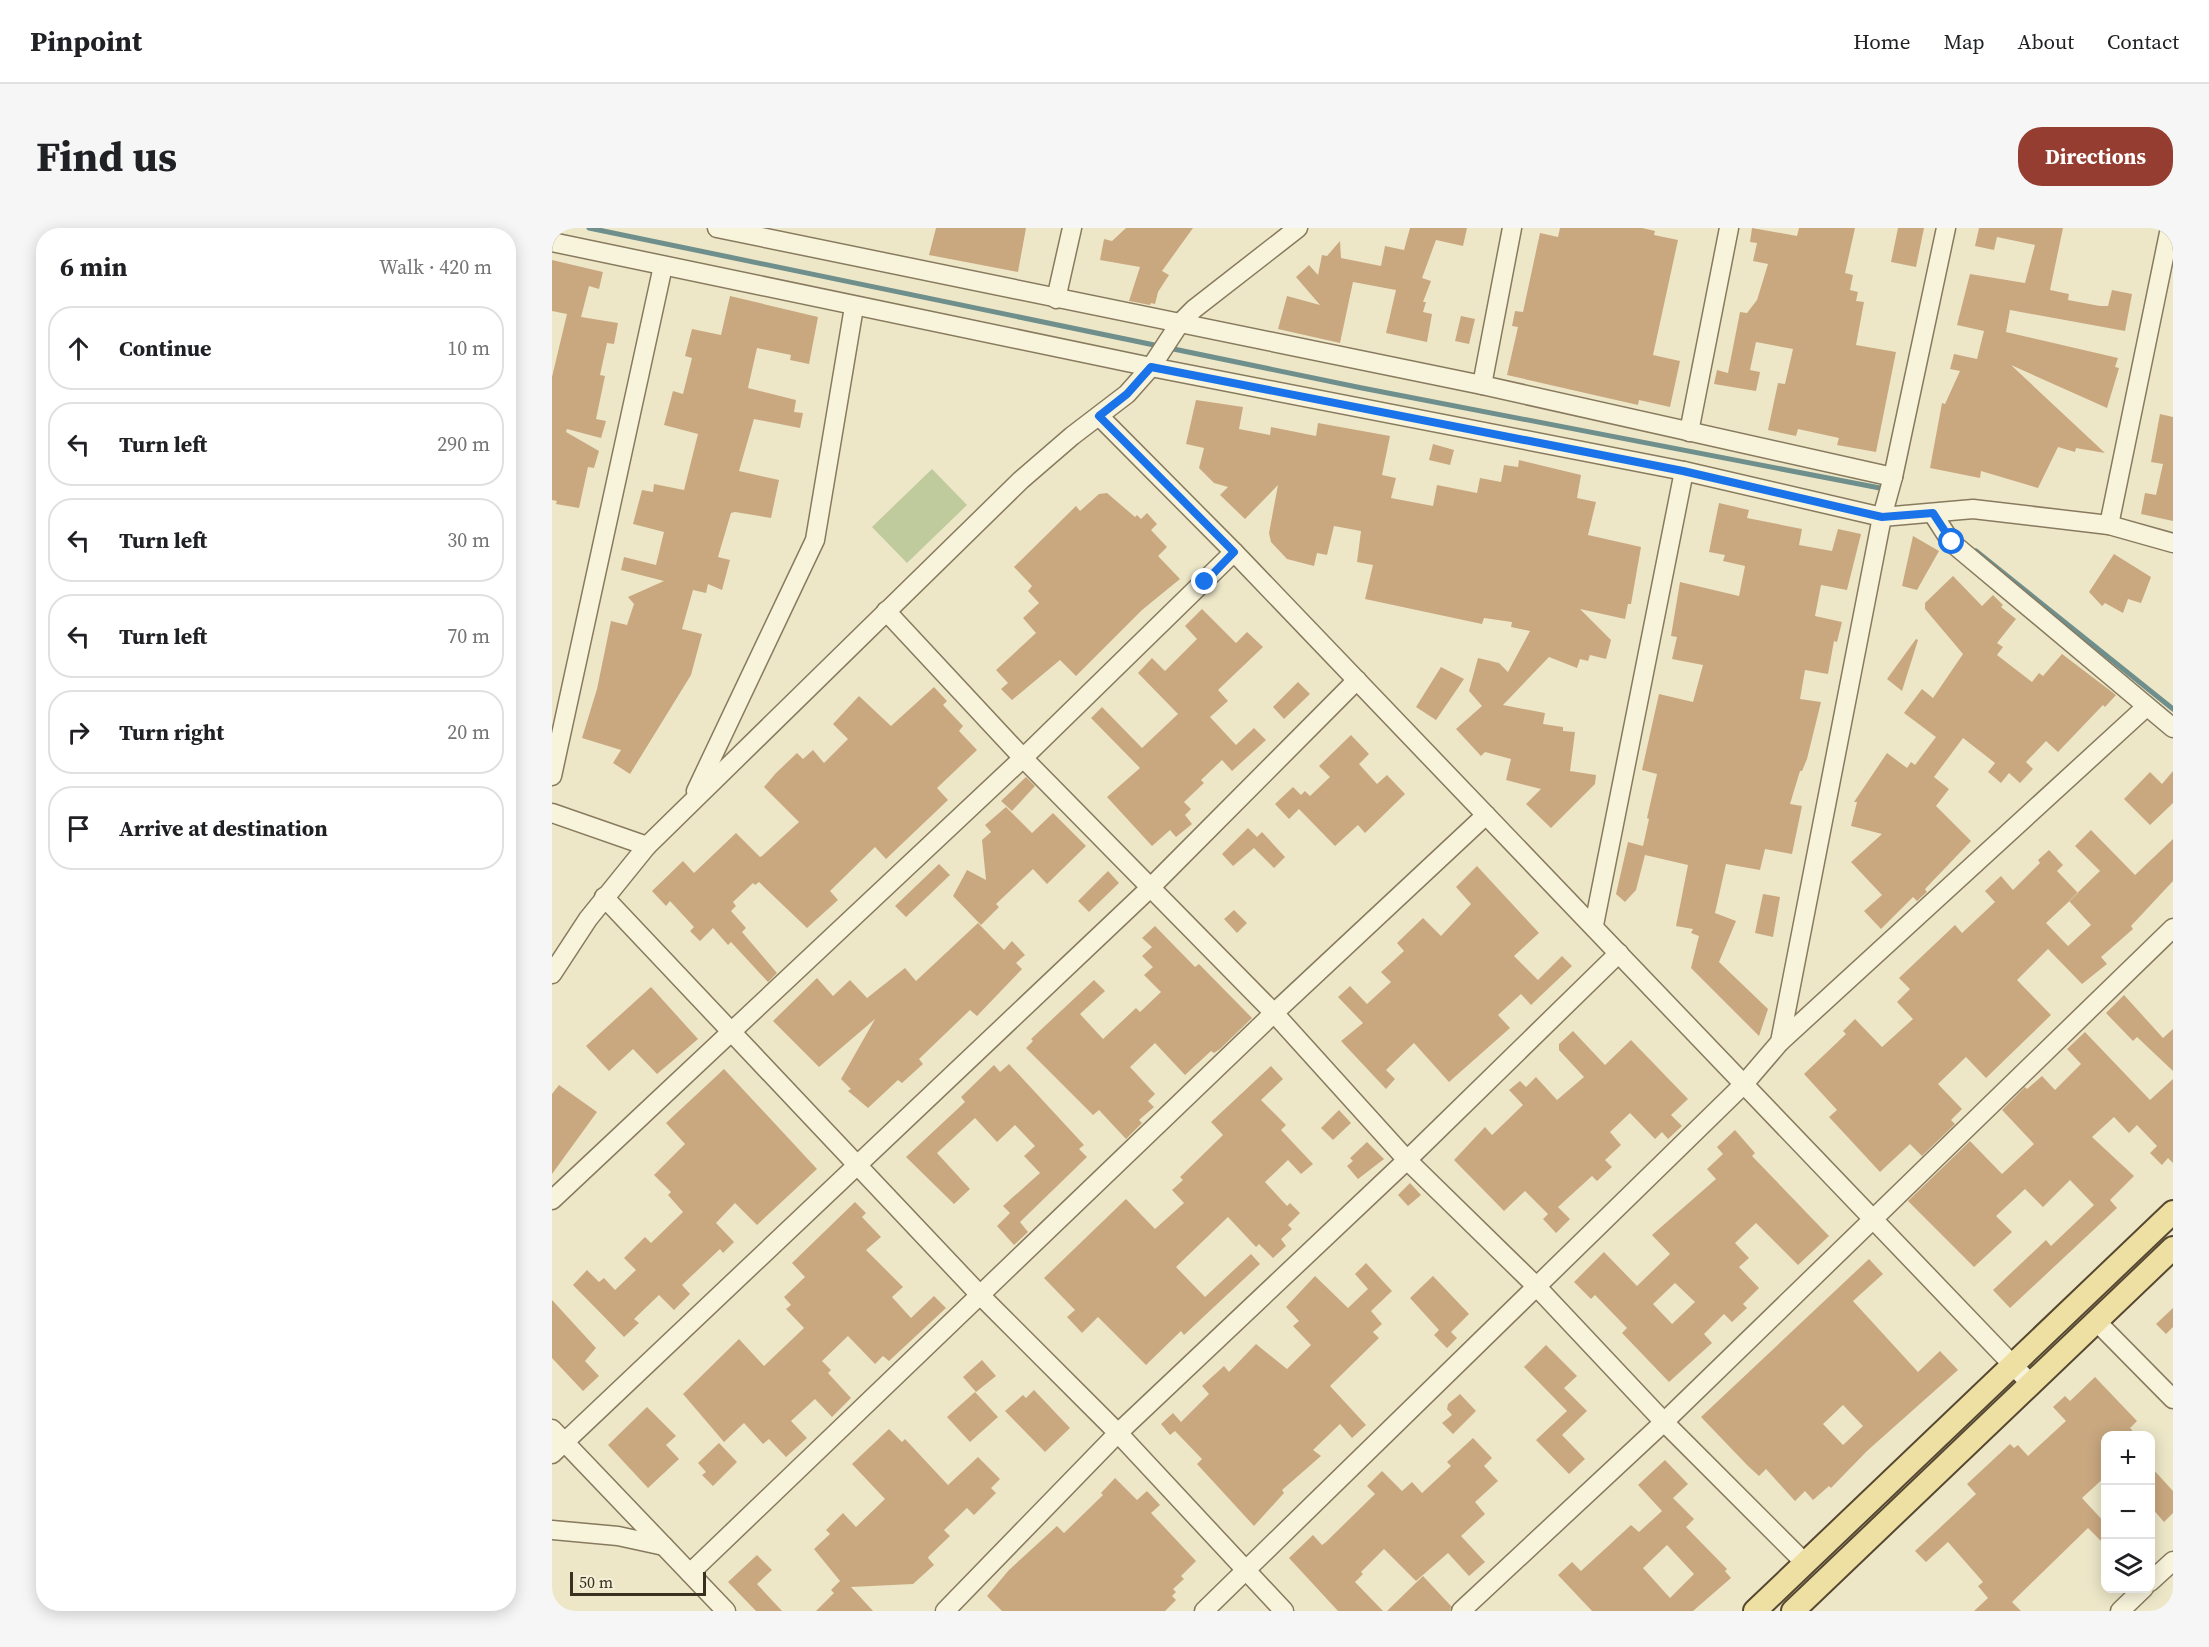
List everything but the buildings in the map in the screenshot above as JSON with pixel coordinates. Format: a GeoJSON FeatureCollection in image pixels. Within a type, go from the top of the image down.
{"type":"FeatureCollection","features":[{"type":"Feature","properties":{"kind":"main road"},"geometry":{"type":"LineString","coordinates":[[1755,1611],[2173,1212]]}},
{"type":"Feature","properties":{"kind":"main road"},"geometry":{"type":"LineString","coordinates":[[1793,1611],[2173,1248]]}},
{"type":"Feature","properties":{"kind":"street"},"geometry":{"type":"LineString","coordinates":[[717,228],[1056,299],[1177,328],[1482,385],[1893,477]]}},
{"type":"Feature","properties":{"kind":"street"},"geometry":{"type":"LineString","coordinates":[[1056,299],[1072,228]]}},
{"type":"Feature","properties":{"kind":"street"},"geometry":{"type":"LineString","coordinates":[[552,974],[604,897],[647,846],[690,802],[1046,457],[1127,394],[1154,363],[1177,328],[1194,309],[1298,228]]}},
{"type":"Feature","properties":{"kind":"street"},"geometry":{"type":"LineString","coordinates":[[1482,385],[1512,228]]}},
{"type":"Feature","properties":{"kind":"street"},"geometry":{"type":"LineString","coordinates":[[1689,432],[1729,228]]}},
{"type":"Feature","properties":{"kind":"street"},"geometry":{"type":"LineString","coordinates":[[1780,1042],[1882,517],[1893,477],[1946,228]]}},
{"type":"Feature","properties":{"kind":"street"},"geometry":{"type":"LineString","coordinates":[[2109,525],[2170,228]]}},
{"type":"Feature","properties":{"kind":"street"},"geometry":{"type":"LineString","coordinates":[[552,242],[854,307],[1154,363],[1683,471],[1882,517],[1974,509],[2109,525],[2173,543]]}},
{"type":"Feature","properties":{"kind":"street"},"geometry":{"type":"LineString","coordinates":[[552,776],[663,267]]}},
{"type":"Feature","properties":{"kind":"street"},"geometry":{"type":"LineString","coordinates":[[690,802],[815,540],[854,307]]}},
{"type":"Feature","properties":{"kind":"street"},"geometry":{"type":"LineString","coordinates":[[1099,416],[1234,552],[1594,925],[1618,953],[2031,1384]]}},
{"type":"Feature","properties":{"kind":"street"},"geometry":{"type":"LineString","coordinates":[[1594,925],[1683,471]]}},
{"type":"Feature","properties":{"kind":"street"},"geometry":{"type":"LineString","coordinates":[[1933,513],[1952,542],[2173,728]]}},
{"type":"Feature","properties":{"kind":"street"},"geometry":{"type":"LineString","coordinates":[[552,1200],[1023,758],[1234,552]]}},
{"type":"Feature","properties":{"kind":"street"},"geometry":{"type":"LineString","coordinates":[[886,611],[1023,758],[1275,1013],[1407,1160],[1536,1286],[1664,1422],[1804,1562]]}},
{"type":"Feature","properties":{"kind":"street"},"geometry":{"type":"LineString","coordinates":[[726,1611],[664,1546],[556,1442],[1150,888],[1357,680]]}},
{"type":"Feature","properties":{"kind":"street"},"geometry":{"type":"LineString","coordinates":[[1204,1611],[1744,1084],[1780,1042],[2146,707]]}},
{"type":"Feature","properties":{"kind":"street"},"geometry":{"type":"LineString","coordinates":[[552,813],[647,846]]}},
{"type":"Feature","properties":{"kind":"street"},"geometry":{"type":"LineString","coordinates":[[690,1573],[1486,814]]}},
{"type":"Feature","properties":{"kind":"street"},"geometry":{"type":"LineString","coordinates":[[604,897],[980,1295],[1118,1433],[1284,1611]]}},
{"type":"Feature","properties":{"kind":"street"},"geometry":{"type":"LineString","coordinates":[[1461,1611],[1664,1422],[1872,1217],[2173,928]]}},
{"type":"Feature","properties":{"kind":"street"},"geometry":{"type":"LineString","coordinates":[[945,1611],[1118,1433],[1407,1160],[1618,953]]}},
{"type":"Feature","properties":{"kind":"street"},"geometry":{"type":"LineString","coordinates":[[2096,1321],[2173,1399]]}},
{"type":"Feature","properties":{"kind":"street"},"geometry":{"type":"LineString","coordinates":[[552,1530],[618,1536],[664,1546]]}},
{"type":"Feature","properties":{"kind":"street"},"geometry":{"type":"LineString","coordinates":[[2155,1578],[2173,1561]]}},
{"type":"Feature","properties":{"kind":"street"},"geometry":{"type":"LineString","coordinates":[[2120,1611],[2139,1593]]}},
{"type":"Feature","properties":{"kind":"green space"},"geometry":{"type":"Polygon","coordinates":[[[932,469],[967,505],[907,563],[872,527],[932,469]]]}},
{"type":"Feature","properties":{"kind":"waterway"},"geometry":{"type":"LineString","coordinates":[[589,228],[1362,388],[1885,489]]}},
{"type":"Feature","properties":{"kind":"waterway"},"geometry":{"type":"LineString","coordinates":[[1976,551],[2173,709]]}},
{"type":"Feature","properties":{"kind":"route"},"geometry":{"type":"LineString","coordinates":[[1205,582],[1234,552],[1099,416],[1127,394],[1151,367],[1683,471],[1882,517],[1933,513],[1952,542]]}}]}
